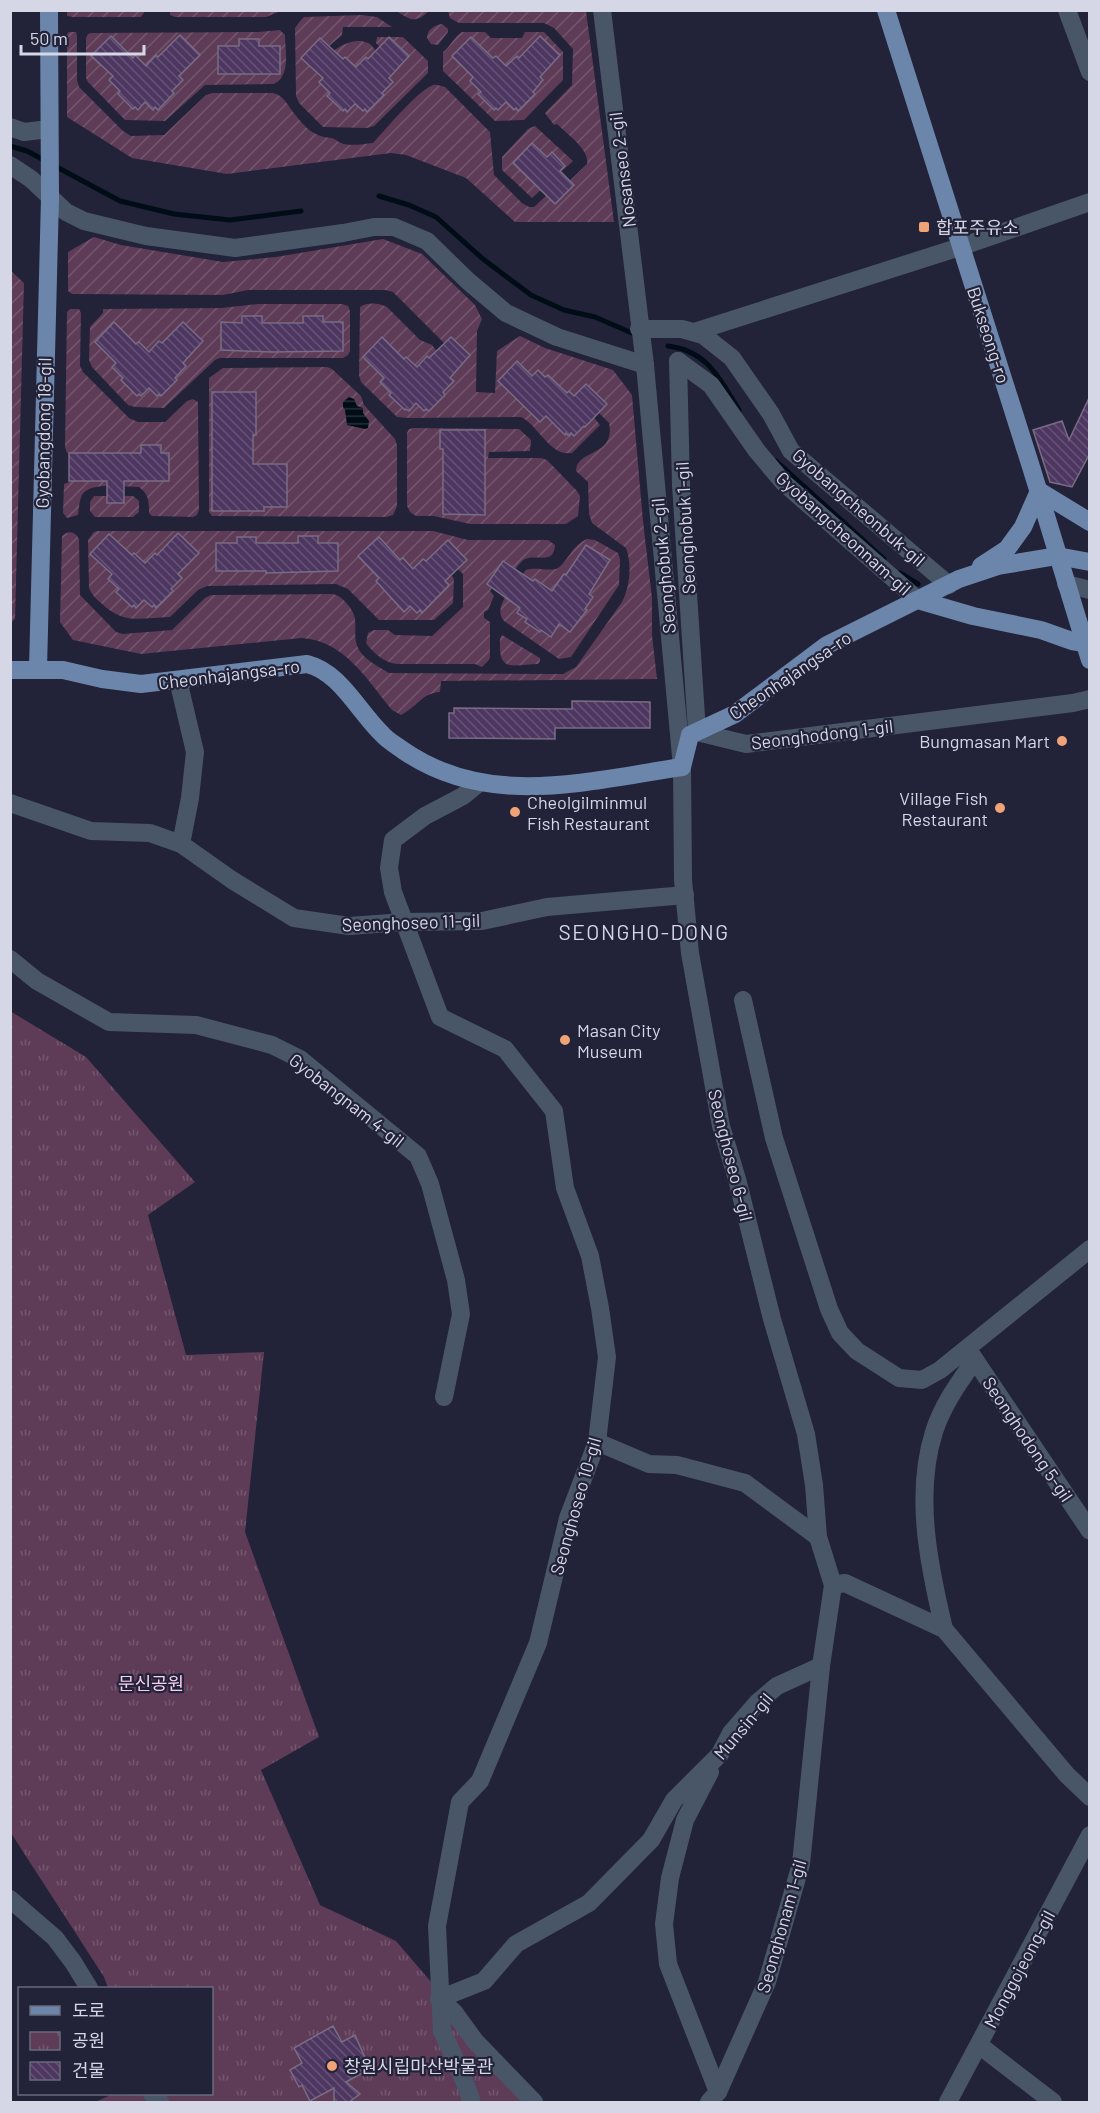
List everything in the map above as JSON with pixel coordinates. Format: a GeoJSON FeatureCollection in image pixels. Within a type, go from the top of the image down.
{"type":"FeatureCollection","features":[{"type":"Feature","properties":{"kind":"main road","name":"Gyobangdong 18-gil"},"geometry":{"type":"LineString","coordinates":[[38,669],[50,198],[48,10]]}},
{"type":"Feature","properties":{"kind":"main road","name":"Bukseong-ro"},"geometry":{"type":"LineString","coordinates":[[886,10],[1088,649]]}},
{"type":"Feature","properties":{"kind":"main road"},"geometry":{"type":"LineString","coordinates":[[954,582],[1006,549],[1023,528],[1039,491],[1089,522]]}},
{"type":"Feature","properties":{"kind":"main road","name":"Cheonhajangsa-ro"},"geometry":{"type":"LineString","coordinates":[[697,732],[735,714],[827,645],[954,582],[998,566],[1057,556],[1089,562]]}},
{"type":"Feature","properties":{"kind":"main road","name":"Gyobangcheonnam-gil"},"geometry":{"type":"LineString","coordinates":[[918,600],[974,616],[1041,630],[1088,649]]}},
{"type":"Feature","properties":{"kind":"main road","name":"Cheonhajangsa-ro"},"geometry":{"type":"LineString","coordinates":[[10,670],[38,669],[82,673],[141,684],[307,664],[329,674],[383,736],[395,745],[428,766],[464,780],[547,787],[682,767]]}},
{"type":"Feature","properties":{"kind":"main road"},"geometry":{"type":"LineString","coordinates":[[682,767],[690,735],[697,732]]}},
{"type":"Feature","properties":{"kind":"street","name":"Nosanseo 2-gil"},"geometry":{"type":"LineString","coordinates":[[603,10],[645,365]]}},
{"type":"Feature","properties":{"kind":"street"},"geometry":{"type":"LineString","coordinates":[[1067,10],[1089,72]]}},
{"type":"Feature","properties":{"kind":"street"},"geometry":{"type":"LineString","coordinates":[[10,127],[49,136]]}},
{"type":"Feature","properties":{"kind":"street"},"geometry":{"type":"LineString","coordinates":[[10,165],[31,179],[66,212],[129,233],[235,248],[333,235],[374,226],[394,227],[427,241],[468,281],[506,313],[557,337],[645,365]]}},
{"type":"Feature","properties":{"kind":"street"},"geometry":{"type":"LineString","coordinates":[[694,332],[960,247],[1089,202]]}},
{"type":"Feature","properties":{"kind":"street","name":"Gyobangcheonbuk-gil"},"geometry":{"type":"LineString","coordinates":[[639,329],[682,329],[704,335],[732,358],[771,414],[791,451],[954,582]]}},
{"type":"Feature","properties":{"kind":"street","name":"Gyobangcheonnam-gil"},"geometry":{"type":"LineString","coordinates":[[678,361],[711,385],[757,451],[784,483],[918,600]]}},
{"type":"Feature","properties":{"kind":"street","name":"Seonghobuk 1-gil"},"geometry":{"type":"LineString","coordinates":[[678,361],[681,485],[697,732]]}},
{"type":"Feature","properties":{"kind":"street","name":"Seonghobuk 2-gil"},"geometry":{"type":"LineString","coordinates":[[645,365],[682,767]]}},
{"type":"Feature","properties":{"kind":"street"},"geometry":{"type":"LineString","coordinates":[[1066,584],[1089,590]]}},
{"type":"Feature","properties":{"kind":"street"},"geometry":{"type":"LineString","coordinates":[[178,680],[195,752],[190,798],[181,844]]}},
{"type":"Feature","properties":{"kind":"street","name":"Seonghodong 1-gil"},"geometry":{"type":"LineString","coordinates":[[697,732],[746,744],[1073,703],[1089,699]]}},
{"type":"Feature","properties":{"kind":"street","name":"Seonghoseo 6-gil"},"geometry":{"type":"LineString","coordinates":[[682,767],[682,845],[691,962],[721,1125],[772,1319],[806,1434],[814,1485],[818,1537],[833,1585]]}},
{"type":"Feature","properties":{"kind":"street","name":"Seonghoseo 10-gil"},"geometry":{"type":"LineString","coordinates":[[439,2000],[437,1926],[460,1802],[480,1781],[538,1643],[568,1518],[597,1442],[607,1357],[590,1257],[565,1188],[554,1111],[505,1049],[440,1017],[393,892],[389,868],[393,840],[425,816],[463,796],[479,783]]}},
{"type":"Feature","properties":{"kind":"street","name":"Seonghoseo 11-gil"},"geometry":{"type":"LineString","coordinates":[[10,802],[90,831],[150,833],[181,844],[232,880],[294,918],[349,926],[404,922],[482,921],[547,908],[685,895]]}},
{"type":"Feature","properties":{"kind":"street","name":"Gyobangnam 4-gil"},"geometry":{"type":"LineString","coordinates":[[10,959],[37,981],[109,1022],[196,1025],[272,1045],[291,1054],[418,1156],[436,1205],[456,1280],[461,1314],[444,1397]]}},
{"type":"Feature","properties":{"kind":"street"},"geometry":{"type":"LineString","coordinates":[[743,1000],[774,1138],[829,1309],[840,1333],[857,1351],[899,1378],[922,1380],[971,1354],[1089,1249]]}},
{"type":"Feature","properties":{"kind":"street"},"geometry":{"type":"LineString","coordinates":[[944,1629],[934,1585],[924,1485],[938,1423],[971,1354]]}},
{"type":"Feature","properties":{"kind":"street","name":"Seonghodong 5-gil"},"geometry":{"type":"LineString","coordinates":[[971,1354],[1089,1531]]}},
{"type":"Feature","properties":{"kind":"street"},"geometry":{"type":"LineString","coordinates":[[597,1442],[649,1464],[677,1465],[745,1483],[818,1537]]}},
{"type":"Feature","properties":{"kind":"street"},"geometry":{"type":"LineString","coordinates":[[821,1666],[833,1585],[845,1584],[944,1629],[1067,1775],[1089,1797]]}},
{"type":"Feature","properties":{"kind":"street","name":"Munsin-gil"},"geometry":{"type":"LineString","coordinates":[[439,2000],[484,1981],[516,1944],[589,1903],[651,1840],[674,1800],[720,1754],[731,1733],[758,1702],[777,1686],[821,1666]]}},
{"type":"Feature","properties":{"kind":"street","name":"Seonghonam 1-gil"},"geometry":{"type":"LineString","coordinates":[[714,2097],[767,1982],[801,1864],[821,1666]]}},
{"type":"Feature","properties":{"kind":"street"},"geometry":{"type":"LineString","coordinates":[[714,2097],[668,1964],[664,1924],[670,1878],[685,1820],[720,1754]]}},
{"type":"Feature","properties":{"kind":"street","name":"Monggojeong-gil"},"geometry":{"type":"LineString","coordinates":[[948,2103],[1089,1835]]}},
{"type":"Feature","properties":{"kind":"street"},"geometry":{"type":"LineString","coordinates":[[10,1899],[55,1938],[88,1987]]}},
{"type":"Feature","properties":{"kind":"street"},"geometry":{"type":"LineString","coordinates":[[439,2000],[442,2031],[459,2068],[471,2099],[470,2103]]}},
{"type":"Feature","properties":{"kind":"street"},"geometry":{"type":"LineString","coordinates":[[439,2000],[454,2012],[475,2041],[534,2103]]}},
{"type":"Feature","properties":{"kind":"street"},"geometry":{"type":"LineString","coordinates":[[979,2045],[1053,2103]]}},
{"type":"Feature","properties":{"kind":"green space"},"geometry":{"type":"Polygon","coordinates":[[[67,10],[145,11],[141,17],[73,17],[67,16],[67,10]]]}},
{"type":"Feature","properties":{"kind":"green space"},"geometry":{"type":"Polygon","coordinates":[[[170,10],[281,11],[266,17],[175,17],[170,15],[170,10]]]}},
{"type":"Feature","properties":{"kind":"green space"},"geometry":{"type":"Polygon","coordinates":[[[396,11],[429,11],[420,18],[413,19],[396,11]]]}},
{"type":"Feature","properties":{"kind":"green space"},"geometry":{"type":"Polygon","coordinates":[[[448,11],[586,11],[614,222],[515,222],[466,178],[406,155],[391,153],[227,174],[132,158],[67,117],[67,34],[69,32],[76,32],[77,36],[79,87],[123,131],[131,136],[164,135],[206,95],[212,93],[273,93],[283,98],[301,122],[314,133],[347,145],[373,143],[418,96],[431,86],[438,85],[445,87],[490,132],[494,175],[522,203],[534,207],[550,192],[563,187],[587,164],[585,153],[572,137],[557,124],[554,125],[545,113],[572,85],[573,49],[554,28],[544,23],[459,23],[450,18],[448,11]]]}},
{"type":"Feature","properties":{"kind":"green space"},"geometry":{"type":"Polygon","coordinates":[[[362,15],[377,17],[392,27],[343,27],[342,35],[328,47],[332,52],[344,44],[363,41],[378,53],[382,49],[376,43],[377,37],[403,37],[428,61],[428,73],[374,126],[367,128],[323,127],[299,103],[296,96],[295,28],[304,17],[362,15]]]}},
{"type":"Feature","properties":{"kind":"green space"},"geometry":{"type":"Polygon","coordinates":[[[442,24],[448,32],[438,45],[431,44],[427,38],[428,33],[434,27],[442,24]]]}},
{"type":"Feature","properties":{"kind":"green space"},"geometry":{"type":"Polygon","coordinates":[[[280,30],[285,35],[285,69],[283,75],[274,84],[205,85],[165,121],[125,120],[86,78],[86,38],[91,33],[280,30]]]}},
{"type":"Feature","properties":{"kind":"green space"},"geometry":{"type":"Polygon","coordinates":[[[462,32],[485,32],[491,38],[522,38],[525,32],[544,32],[563,52],[563,80],[524,120],[495,121],[443,71],[443,52],[462,32]]]}},
{"type":"Feature","properties":{"kind":"green space"},"geometry":{"type":"Polygon","coordinates":[[[535,126],[573,161],[532,198],[502,170],[502,157],[528,129],[535,126]]]}},
{"type":"Feature","properties":{"kind":"green space"},"geometry":{"type":"Polygon","coordinates":[[[94,237],[121,245],[223,262],[276,257],[383,239],[422,254],[475,305],[482,319],[477,331],[476,392],[495,393],[497,351],[520,336],[545,348],[613,370],[632,395],[652,598],[652,635],[657,679],[441,681],[440,692],[428,695],[401,715],[392,710],[364,675],[343,654],[317,641],[302,638],[141,654],[73,640],[60,622],[62,536],[69,532],[76,534],[79,539],[80,595],[116,632],[123,634],[172,630],[211,595],[333,594],[343,599],[352,611],[355,638],[359,650],[368,660],[389,673],[563,674],[576,667],[622,602],[629,575],[626,548],[592,523],[589,514],[588,482],[576,471],[582,459],[602,447],[610,434],[609,423],[596,410],[591,414],[600,425],[572,453],[564,453],[551,446],[521,417],[397,417],[361,382],[359,375],[360,307],[374,304],[387,307],[420,340],[432,345],[438,353],[446,345],[393,292],[385,290],[248,290],[223,295],[72,294],[68,291],[68,252],[94,237]]]}},
{"type":"Feature","properties":{"kind":"green space"},"geometry":{"type":"Polygon","coordinates":[[[10,270],[24,283],[15,619],[11,623],[10,270]]]}},
{"type":"Feature","properties":{"kind":"green space"},"geometry":{"type":"Polygon","coordinates":[[[258,304],[342,304],[348,306],[350,351],[348,355],[343,358],[220,358],[215,360],[164,408],[128,405],[92,367],[89,360],[90,327],[103,313],[103,309],[221,308],[258,304]]]}},
{"type":"Feature","properties":{"kind":"green space"},"geometry":{"type":"Polygon","coordinates":[[[70,309],[79,309],[81,313],[80,366],[83,372],[129,418],[138,422],[165,422],[187,401],[193,399],[198,402],[199,510],[197,515],[193,517],[152,516],[149,513],[148,498],[145,492],[139,487],[117,486],[100,486],[86,491],[81,497],[78,515],[67,518],[63,513],[64,484],[74,480],[77,454],[67,453],[65,447],[67,312],[70,309]]]}},
{"type":"Feature","properties":{"kind":"green space"},"geometry":{"type":"Polygon","coordinates":[[[327,367],[361,396],[364,405],[395,439],[397,445],[397,506],[393,515],[386,517],[212,516],[209,512],[209,378],[223,368],[327,367]]]}},
{"type":"Feature","properties":{"kind":"green space"},"geometry":{"type":"Polygon","coordinates":[[[409,429],[519,429],[531,440],[530,451],[489,452],[488,458],[547,460],[580,496],[578,516],[566,524],[470,524],[434,516],[416,516],[407,506],[407,433],[409,429]]]}},
{"type":"Feature","properties":{"kind":"green space"},"geometry":{"type":"Polygon","coordinates":[[[94,496],[133,496],[139,501],[139,512],[133,517],[95,517],[90,511],[90,502],[94,496]]]}},
{"type":"Feature","properties":{"kind":"green space"},"geometry":{"type":"Polygon","coordinates":[[[433,531],[468,540],[548,540],[555,545],[552,555],[525,559],[510,577],[503,573],[490,591],[494,596],[488,610],[484,612],[484,618],[490,622],[490,656],[482,667],[475,664],[397,664],[380,657],[366,643],[368,633],[374,630],[388,630],[395,635],[432,636],[463,607],[463,574],[456,567],[450,573],[454,579],[453,603],[434,620],[379,620],[348,589],[336,584],[207,586],[198,590],[170,617],[133,619],[117,615],[109,610],[91,593],[89,588],[88,540],[94,532],[433,531]]]}},
{"type":"Feature","properties":{"kind":"green space"},"geometry":{"type":"Polygon","coordinates":[[[587,539],[595,540],[618,553],[620,559],[619,585],[571,657],[559,659],[504,621],[501,609],[507,595],[526,570],[556,569],[577,546],[587,539]]]}},
{"type":"Feature","properties":{"kind":"green space"},"geometry":{"type":"Polygon","coordinates":[[[502,635],[540,658],[538,664],[518,666],[503,661],[500,648],[502,635]]]}},
{"type":"Feature","properties":{"kind":"green space","name":"문신공원"},"geometry":{"type":"Polygon","coordinates":[[[10,1011],[86,1057],[195,1182],[148,1215],[186,1355],[264,1352],[245,1532],[319,1737],[261,1770],[320,1905],[396,1941],[534,2102],[95,2102],[111,2095],[213,2095],[213,1987],[108,1987],[104,1977],[11,1833],[10,1011]]]}},
{"type":"Feature","properties":{"kind":"shaded area"},"geometry":{"type":"Polygon","coordinates":[[[349,397],[354,399],[357,406],[363,408],[363,413],[369,421],[368,428],[347,425],[343,402],[349,397]]]}},
{"type":"Feature","properties":{"kind":"building"},"geometry":{"type":"Polygon","coordinates":[[[180,35],[200,55],[179,76],[183,80],[158,110],[155,107],[153,110],[145,102],[138,110],[135,107],[133,109],[118,94],[120,91],[109,80],[113,76],[91,56],[111,36],[133,58],[135,55],[146,66],[180,35]]]}},
{"type":"Feature","properties":{"kind":"building"},"geometry":{"type":"Polygon","coordinates":[[[540,36],[560,55],[540,77],[543,80],[533,92],[535,94],[518,111],[506,102],[498,110],[496,108],[494,110],[478,94],[481,92],[470,81],[473,77],[452,56],[471,37],[493,58],[496,56],[506,66],[517,56],[519,58],[540,36]]]}},
{"type":"Feature","properties":{"kind":"building"},"geometry":{"type":"Polygon","coordinates":[[[389,37],[409,56],[389,78],[393,82],[382,93],[384,95],[367,112],[355,104],[347,112],[345,109],[343,111],[327,96],[330,93],[319,82],[323,78],[301,58],[320,38],[343,59],[345,57],[356,67],[366,57],[368,59],[389,37]]]}},
{"type":"Feature","properties":{"kind":"building"},"geometry":{"type":"Polygon","coordinates":[[[239,39],[259,39],[259,46],[280,46],[280,74],[218,74],[218,46],[239,46],[239,39]]]}},
{"type":"Feature","properties":{"kind":"building"},"geometry":{"type":"Polygon","coordinates":[[[532,143],[547,157],[552,152],[565,166],[560,171],[574,185],[555,204],[513,163],[532,143]]]}},
{"type":"Feature","properties":{"kind":"building"},"geometry":{"type":"Polygon","coordinates":[[[242,316],[262,316],[262,323],[303,323],[303,316],[323,316],[323,322],[343,322],[343,351],[221,350],[221,322],[242,323],[242,316]]]}},
{"type":"Feature","properties":{"kind":"building"},"geometry":{"type":"Polygon","coordinates":[[[114,322],[136,344],[139,342],[149,352],[159,341],[162,343],[183,322],[203,341],[183,363],[186,366],[175,378],[177,380],[161,396],[159,394],[157,396],[149,388],[141,396],[139,394],[137,396],[112,367],[116,363],[95,342],[114,322]]]}},
{"type":"Feature","properties":{"kind":"building"},"geometry":{"type":"Polygon","coordinates":[[[382,337],[404,359],[406,357],[417,367],[451,337],[470,355],[450,378],[454,381],[443,392],[445,395],[429,411],[426,409],[424,411],[416,403],[409,411],[389,395],[391,393],[380,382],[384,378],[363,357],[382,337]]]}},
{"type":"Feature","properties":{"kind":"building"},"geometry":{"type":"Polygon","coordinates":[[[517,361],[532,376],[538,370],[545,377],[548,375],[567,393],[569,391],[574,396],[586,384],[607,404],[574,436],[571,433],[569,436],[566,433],[565,435],[546,416],[540,422],[498,381],[517,361]]]}},
{"type":"Feature","properties":{"kind":"building"},"geometry":{"type":"Polygon","coordinates":[[[212,392],[256,392],[253,464],[287,464],[287,507],[264,507],[264,511],[212,511],[212,392]]]}},
{"type":"Feature","properties":{"kind":"building"},"geometry":{"type":"Polygon","coordinates":[[[1089,398],[1089,455],[1072,487],[1050,482],[1033,430],[1062,421],[1069,440],[1089,398]]]}},
{"type":"Feature","properties":{"kind":"building"},"geometry":{"type":"Polygon","coordinates":[[[440,430],[485,430],[485,515],[443,514],[443,449],[440,449],[440,430]]]}},
{"type":"Feature","properties":{"kind":"building"},"geometry":{"type":"Polygon","coordinates":[[[141,445],[161,445],[161,453],[169,453],[169,481],[124,481],[124,503],[107,503],[107,481],[69,481],[69,453],[141,453],[141,445]]]}},
{"type":"Feature","properties":{"kind":"building"},"geometry":{"type":"Polygon","coordinates":[[[178,533],[199,553],[178,574],[182,578],[156,608],[144,600],[136,608],[134,605],[132,607],[116,592],[119,589],[108,579],[112,574],[90,554],[109,534],[132,555],[134,553],[145,563],[155,553],[157,555],[178,533]]]}},
{"type":"Feature","properties":{"kind":"building"},"geometry":{"type":"Polygon","coordinates":[[[298,536],[318,536],[318,543],[338,543],[338,571],[266,573],[266,571],[216,571],[216,543],[237,543],[237,537],[256,537],[256,543],[298,543],[298,536]]]}},
{"type":"Feature","properties":{"kind":"building"},"geometry":{"type":"Polygon","coordinates":[[[379,537],[400,560],[403,558],[413,569],[423,559],[426,561],[448,540],[467,560],[445,581],[449,585],[422,613],[420,610],[417,613],[410,606],[404,612],[376,581],[379,578],[358,556],[379,537]]]}},
{"type":"Feature","properties":{"kind":"building"},"geometry":{"type":"Polygon","coordinates":[[[586,545],[610,560],[589,594],[593,597],[585,609],[587,610],[570,632],[559,624],[551,637],[541,630],[540,632],[525,622],[527,619],[517,613],[520,608],[487,584],[503,561],[552,591],[586,545]]]}},
{"type":"Feature","properties":{"kind":"building"},"geometry":{"type":"Polygon","coordinates":[[[572,701],[650,702],[650,728],[555,728],[555,739],[449,738],[449,713],[454,713],[454,708],[572,709],[572,701]]]}},
{"type":"Feature","properties":{"kind":"building","name":"창원시립마산박물관"},"geometry":{"type":"Polygon","coordinates":[[[333,2026],[342,2042],[355,2035],[370,2069],[346,2082],[360,2094],[349,2102],[334,2103],[334,2088],[310,2101],[302,2085],[299,2087],[290,2070],[302,2063],[294,2048],[333,2026]]]}},
{"type":"Feature","properties":{"kind":"waterway"},"geometry":{"type":"LineString","coordinates":[[10,146],[27,151],[120,201],[174,214],[230,220],[301,211]]}},
{"type":"Feature","properties":{"kind":"waterway"},"geometry":{"type":"LineString","coordinates":[[379,196],[409,205],[436,217],[483,259],[531,295],[564,310],[595,317],[632,333]]}},
{"type":"Feature","properties":{"kind":"waterway"},"geometry":{"type":"LineString","coordinates":[[668,346],[682,349],[703,360],[718,377],[739,410]]}},
{"type":"Feature","properties":{"kind":"waterway"},"geometry":{"type":"LineString","coordinates":[[776,461],[884,559]]}},
{"type":"Feature","properties":{"kind":"waterway"},"geometry":{"type":"LineString","coordinates":[[900,573],[918,584]]}},
{"type":"Feature","properties":{"kind":"place","name":"합포주유소"},"geometry":{"type":"Point","coordinates":[924,227]}},
{"type":"Feature","properties":{"kind":"place","name":"Bungmasan Mart"},"geometry":{"type":"Point","coordinates":[1062,741]}},
{"type":"Feature","properties":{"kind":"place","name":"Village Fish Restaurant"},"geometry":{"type":"Point","coordinates":[1000,808]}},
{"type":"Feature","properties":{"kind":"place","name":"Cheolgilminmul Fish Restaurant"},"geometry":{"type":"Point","coordinates":[515,812]}},
{"type":"Feature","properties":{"kind":"place","name":"Masan City Museum"},"geometry":{"type":"Point","coordinates":[565,1040]}},
{"type":"Feature","properties":{"kind":"place","name":"창원시립마산박물관"},"geometry":{"type":"Point","coordinates":[332,2066]}},
{"type":"Feature","properties":{"kind":"district","name":"SEONGHO-DONG"},"geometry":{"type":"Point","coordinates":[644,931]}}]}
